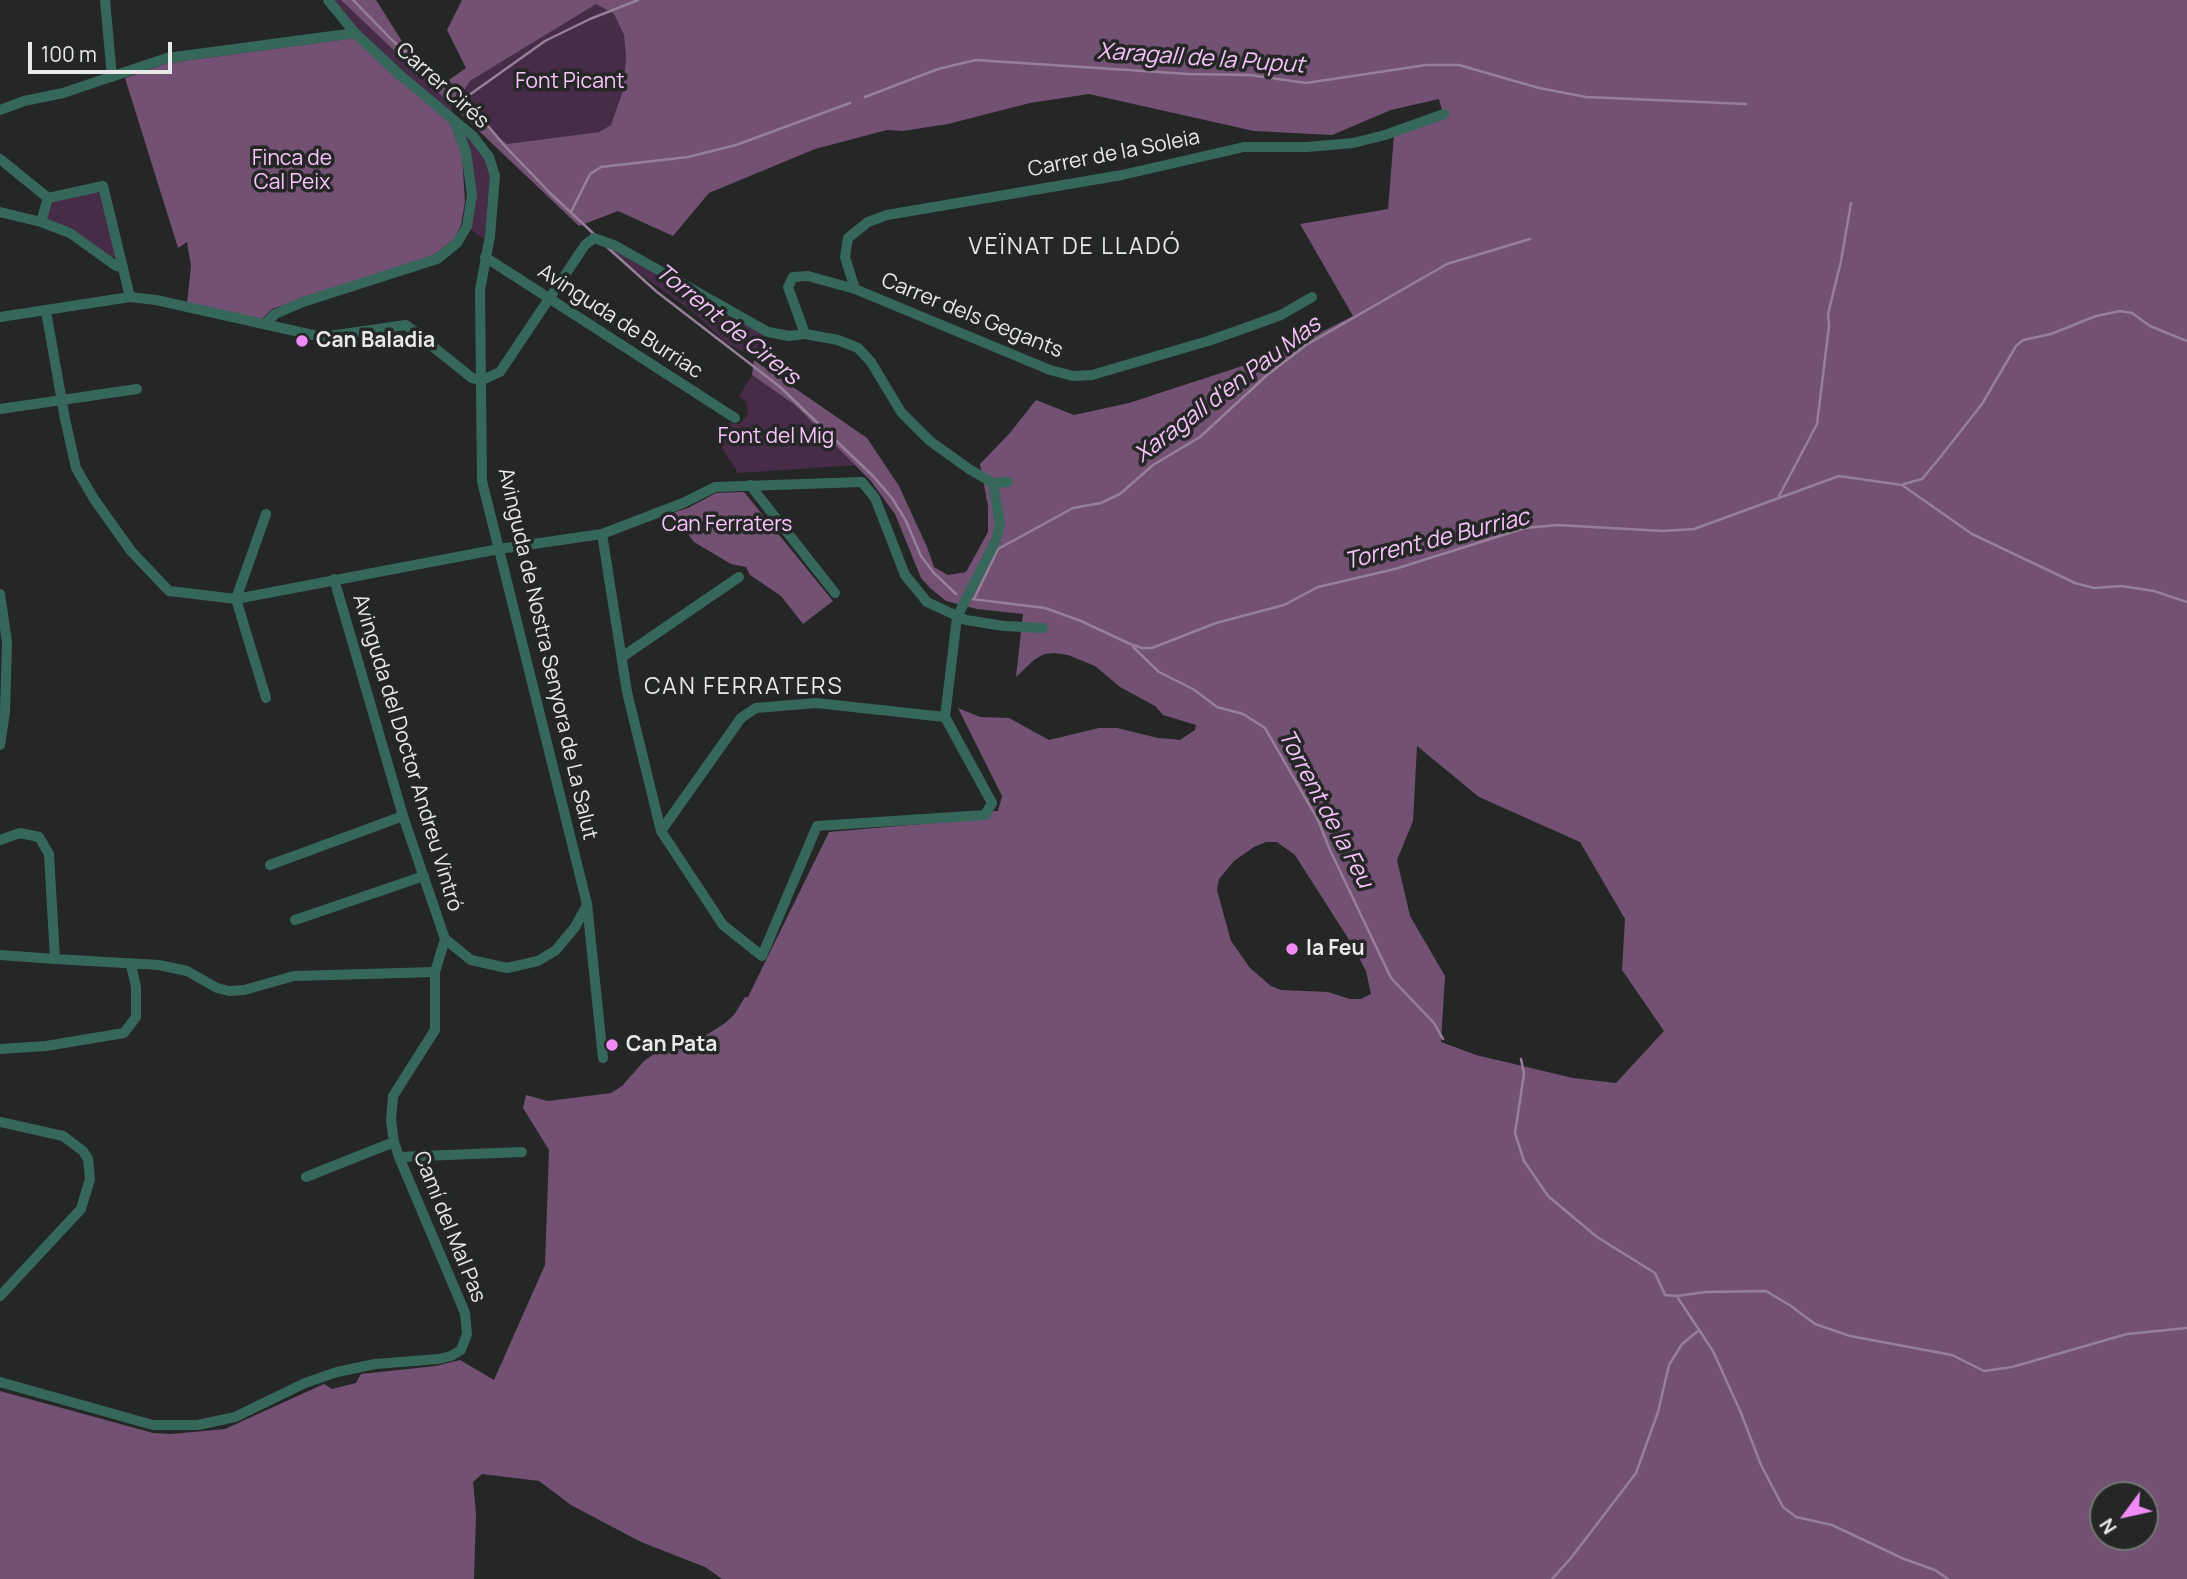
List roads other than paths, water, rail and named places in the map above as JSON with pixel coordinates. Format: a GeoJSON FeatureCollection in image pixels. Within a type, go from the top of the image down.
{"type":"FeatureCollection","features":[{"type":"Feature","properties":{"kind":"street"},"geometry":{"type":"LineString","coordinates":[[105,0],[112,77]]}},
{"type":"Feature","properties":{"kind":"street","name":"Carrer Cirés"},"geometry":{"type":"LineString","coordinates":[[328,0],[355,33],[473,136],[489,157],[495,176],[490,236],[485,257]]}},
{"type":"Feature","properties":{"kind":"street"},"geometry":{"type":"LineString","coordinates":[[0,110],[24,101],[63,93],[167,58],[355,33]]}},
{"type":"Feature","properties":{"kind":"street","name":"Carrer de la Soleia"},"geometry":{"type":"LineString","coordinates":[[855,289],[845,257],[848,238],[868,222],[887,215],[1122,175],[1244,147],[1307,147],[1353,143],[1444,114]]}},
{"type":"Feature","properties":{"kind":"street"},"geometry":{"type":"LineString","coordinates":[[265,324],[275,314],[303,302],[437,259],[457,243],[467,226],[472,195],[466,152],[454,119]]}},
{"type":"Feature","properties":{"kind":"street"},"geometry":{"type":"LineString","coordinates":[[0,159],[48,198]]}},
{"type":"Feature","properties":{"kind":"street"},"geometry":{"type":"LineString","coordinates":[[48,198],[103,186],[130,297]]}},
{"type":"Feature","properties":{"kind":"street"},"geometry":{"type":"LineString","coordinates":[[41,222],[48,198]]}},
{"type":"Feature","properties":{"kind":"street"},"geometry":{"type":"LineString","coordinates":[[0,212],[41,222],[70,233],[116,266],[122,267]]}},
{"type":"Feature","properties":{"kind":"street"},"geometry":{"type":"LineString","coordinates":[[0,317],[130,297],[156,300],[322,337],[406,325],[472,379],[482,380],[500,372],[585,245],[594,238],[615,246],[768,332],[789,336],[805,334],[838,340],[858,348],[871,362],[901,412],[930,441],[969,470],[993,483],[1009,482]]}},
{"type":"Feature","properties":{"kind":"street","name":"Avinguda de Burriac"},"geometry":{"type":"LineString","coordinates":[[485,257],[735,418]]}},
{"type":"Feature","properties":{"kind":"street","name":"Avinguda de Nostra Senyora de La Salut"},"geometry":{"type":"LineString","coordinates":[[485,257],[480,290],[482,481],[587,904],[603,1058]]}},
{"type":"Feature","properties":{"kind":"street","name":"Carrer dels Gegants"},"geometry":{"type":"LineString","coordinates":[[805,334],[788,287],[793,277],[808,276],[855,289],[1050,370],[1073,376],[1092,375],[1208,341],[1281,315],[1312,297]]}},
{"type":"Feature","properties":{"kind":"street"},"geometry":{"type":"LineString","coordinates":[[46,311],[76,468],[94,499],[131,551],[169,591],[236,599],[499,548],[602,534],[683,503],[715,487],[862,482],[875,498],[905,575],[927,602],[957,617],[991,624],[1043,628]]}},
{"type":"Feature","properties":{"kind":"street"},"geometry":{"type":"LineString","coordinates":[[0,409],[137,390]]}},
{"type":"Feature","properties":{"kind":"street"},"geometry":{"type":"LineString","coordinates":[[602,534],[627,692],[661,831],[723,925],[762,956],[817,826],[985,815],[992,803],[945,717],[957,617],[996,540],[1000,524],[993,483]]}},
{"type":"Feature","properties":{"kind":"street"},"geometry":{"type":"LineString","coordinates":[[750,485],[835,593]]}},
{"type":"Feature","properties":{"kind":"street"},"geometry":{"type":"LineString","coordinates":[[266,514],[236,599],[266,698]]}},
{"type":"Feature","properties":{"kind":"street"},"geometry":{"type":"LineString","coordinates":[[622,657],[739,577]]}},
{"type":"Feature","properties":{"kind":"street","name":"Avinguda del Doctor Andreu Vintró"},"geometry":{"type":"LineString","coordinates":[[334,579],[403,816],[445,939]]}},
{"type":"Feature","properties":{"kind":"street"},"geometry":{"type":"LineString","coordinates":[[0,594],[7,642],[2,678],[5,712],[0,746]]}},
{"type":"Feature","properties":{"kind":"street"},"geometry":{"type":"LineString","coordinates":[[661,831],[741,718],[756,708],[816,703],[945,717]]}},
{"type":"Feature","properties":{"kind":"street"},"geometry":{"type":"LineString","coordinates":[[270,865],[403,816]]}},
{"type":"Feature","properties":{"kind":"street"},"geometry":{"type":"LineString","coordinates":[[0,840],[20,833],[39,836],[49,854],[55,959]]}},
{"type":"Feature","properties":{"kind":"street"},"geometry":{"type":"LineString","coordinates":[[295,920],[424,876]]}},
{"type":"Feature","properties":{"kind":"street"},"geometry":{"type":"LineString","coordinates":[[445,939],[471,960],[508,968],[528,964],[556,950],[575,927],[587,904]]}},
{"type":"Feature","properties":{"kind":"street","name":"Camí del Mal Pas"},"geometry":{"type":"LineString","coordinates":[[0,1382],[153,1425],[198,1425],[235,1417],[305,1383],[337,1372],[375,1364],[429,1360],[457,1353],[465,1343],[467,1334],[465,1313],[399,1157],[391,1120],[393,1096],[435,1030],[435,972],[445,939]]}},
{"type":"Feature","properties":{"kind":"street"},"geometry":{"type":"LineString","coordinates":[[0,955],[159,965],[187,971],[217,988],[229,991],[244,990],[294,976],[435,972]]}},
{"type":"Feature","properties":{"kind":"street"},"geometry":{"type":"LineString","coordinates":[[0,1049],[46,1046],[124,1033],[136,1017],[136,987],[131,965]]}},
{"type":"Feature","properties":{"kind":"street"},"geometry":{"type":"LineString","coordinates":[[0,1122],[63,1136],[83,1151],[88,1159],[90,1179],[81,1209],[0,1296]]}},
{"type":"Feature","properties":{"kind":"street","name":"Camí del Mal Pas"},"geometry":{"type":"LineString","coordinates":[[306,1177],[394,1142]]}},
{"type":"Feature","properties":{"kind":"street"},"geometry":{"type":"LineString","coordinates":[[399,1157],[522,1152]]}},
{"type":"Feature","properties":{"kind":"waterway","name":"Torrent de Cirers"},"geometry":{"type":"LineString","coordinates":[[353,0],[394,42],[449,87]]}},
{"type":"Feature","properties":{"kind":"waterway"},"geometry":{"type":"LineString","coordinates":[[465,98],[545,41],[638,0]]}},
{"type":"Feature","properties":{"kind":"waterway","name":"Xaragall de la Puput"},"geometry":{"type":"LineString","coordinates":[[865,97],[938,69],[976,60],[1188,74],[1250,75],[1306,83],[1426,65],[1459,65],[1539,88],[1586,97],[1746,104]]}},
{"type":"Feature","properties":{"kind":"waterway","name":"Torrent de Cirers"},"geometry":{"type":"LineString","coordinates":[[458,95],[465,98],[503,144],[595,235]]}},
{"type":"Feature","properties":{"kind":"waterway","name":"Xaragall de la Puput"},"geometry":{"type":"LineString","coordinates":[[571,212],[590,174],[601,167],[688,157],[736,145],[850,103]]}},
{"type":"Feature","properties":{"kind":"waterway"},"geometry":{"type":"LineString","coordinates":[[1779,496],[1817,424],[1829,326],[1828,314],[1851,203]]}},
{"type":"Feature","properties":{"kind":"waterway","name":"Xaragall d'en Pau Mas"},"geometry":{"type":"LineString","coordinates":[[974,599],[998,549],[1073,508],[1101,503],[1120,494],[1153,465],[1200,437],[1266,376],[1306,345],[1447,264],[1530,239]]}},
{"type":"Feature","properties":{"kind":"waterway","name":"Torrent de Cirers"},"geometry":{"type":"LineString","coordinates":[[607,247],[657,292],[779,386],[873,476],[892,498],[906,521],[921,556],[956,594]]}},
{"type":"Feature","properties":{"kind":"waterway"},"geometry":{"type":"LineString","coordinates":[[1904,484],[1922,479],[1938,460],[1982,404],[2016,346],[2023,340],[2051,334],[2096,316],[2120,311],[2132,313],[2150,326],[2187,341]]}},
{"type":"Feature","properties":{"kind":"waterway","name":"Torrent de Burriac"},"geometry":{"type":"LineString","coordinates":[[972,599],[1045,608],[1130,644],[1152,648],[1216,623],[1284,605],[1318,587],[1395,569],[1525,528],[1557,525],[1663,531],[1694,529],[1839,476],[1902,485],[1972,534],[2075,583],[2094,588],[2121,586],[2154,591],[2187,602]]}},
{"type":"Feature","properties":{"kind":"waterway","name":"Torrent de la Feu"},"geometry":{"type":"LineString","coordinates":[[1133,647],[1159,672],[1193,689],[1217,707],[1243,714],[1265,728],[1318,820],[1391,978],[1434,1023],[1443,1039]]}},
{"type":"Feature","properties":{"kind":"waterway"},"geometry":{"type":"LineString","coordinates":[[1521,1059],[1524,1074],[1515,1133],[1524,1161],[1548,1196],[1597,1237],[1655,1273],[1665,1295],[1766,1291],[1815,1324],[1850,1336],[1952,1355],[1984,1371],[2012,1367],[2127,1334],[2187,1328]]}},
{"type":"Feature","properties":{"kind":"waterway"},"geometry":{"type":"LineString","coordinates":[[1678,1298],[1713,1351],[1761,1465],[1783,1507],[1796,1517],[1832,1525],[1904,1559],[1935,1570],[1948,1579]]}},
{"type":"Feature","properties":{"kind":"waterway"},"geometry":{"type":"LineString","coordinates":[[1552,1579],[1636,1473],[1658,1412],[1669,1365],[1682,1344],[1698,1331]]}},
{"type":"Feature","properties":{"kind":"place","name":"Can Baladia"},"geometry":{"type":"Point","coordinates":[302,341]}},
{"type":"Feature","properties":{"kind":"place","name":"la Feu"},"geometry":{"type":"Point","coordinates":[1292,949]}},
{"type":"Feature","properties":{"kind":"place","name":"Can Pata"},"geometry":{"type":"Point","coordinates":[612,1045]}},
{"type":"Feature","properties":{"kind":"district","name":"VEÏNAT DE LLADÓ"},"geometry":{"type":"Point","coordinates":[1075,248]}},
{"type":"Feature","properties":{"kind":"district","name":"CAN FERRATERS"},"geometry":{"type":"Point","coordinates":[744,688]}},
{"type":"Feature","properties":{"kind":"park label","name":"Font Picant"},"geometry":{"type":"Point","coordinates":[570,82]}},
{"type":"Feature","properties":{"kind":"park label","name":"Finca de Cal Peix"},"geometry":{"type":"Point","coordinates":[292,171]}},
{"type":"Feature","properties":{"kind":"park label","name":"Font del Mig"},"geometry":{"type":"Point","coordinates":[776,437]}},
{"type":"Feature","properties":{"kind":"park label","name":"Can Ferraters"},"geometry":{"type":"Point","coordinates":[727,525]}}]}
